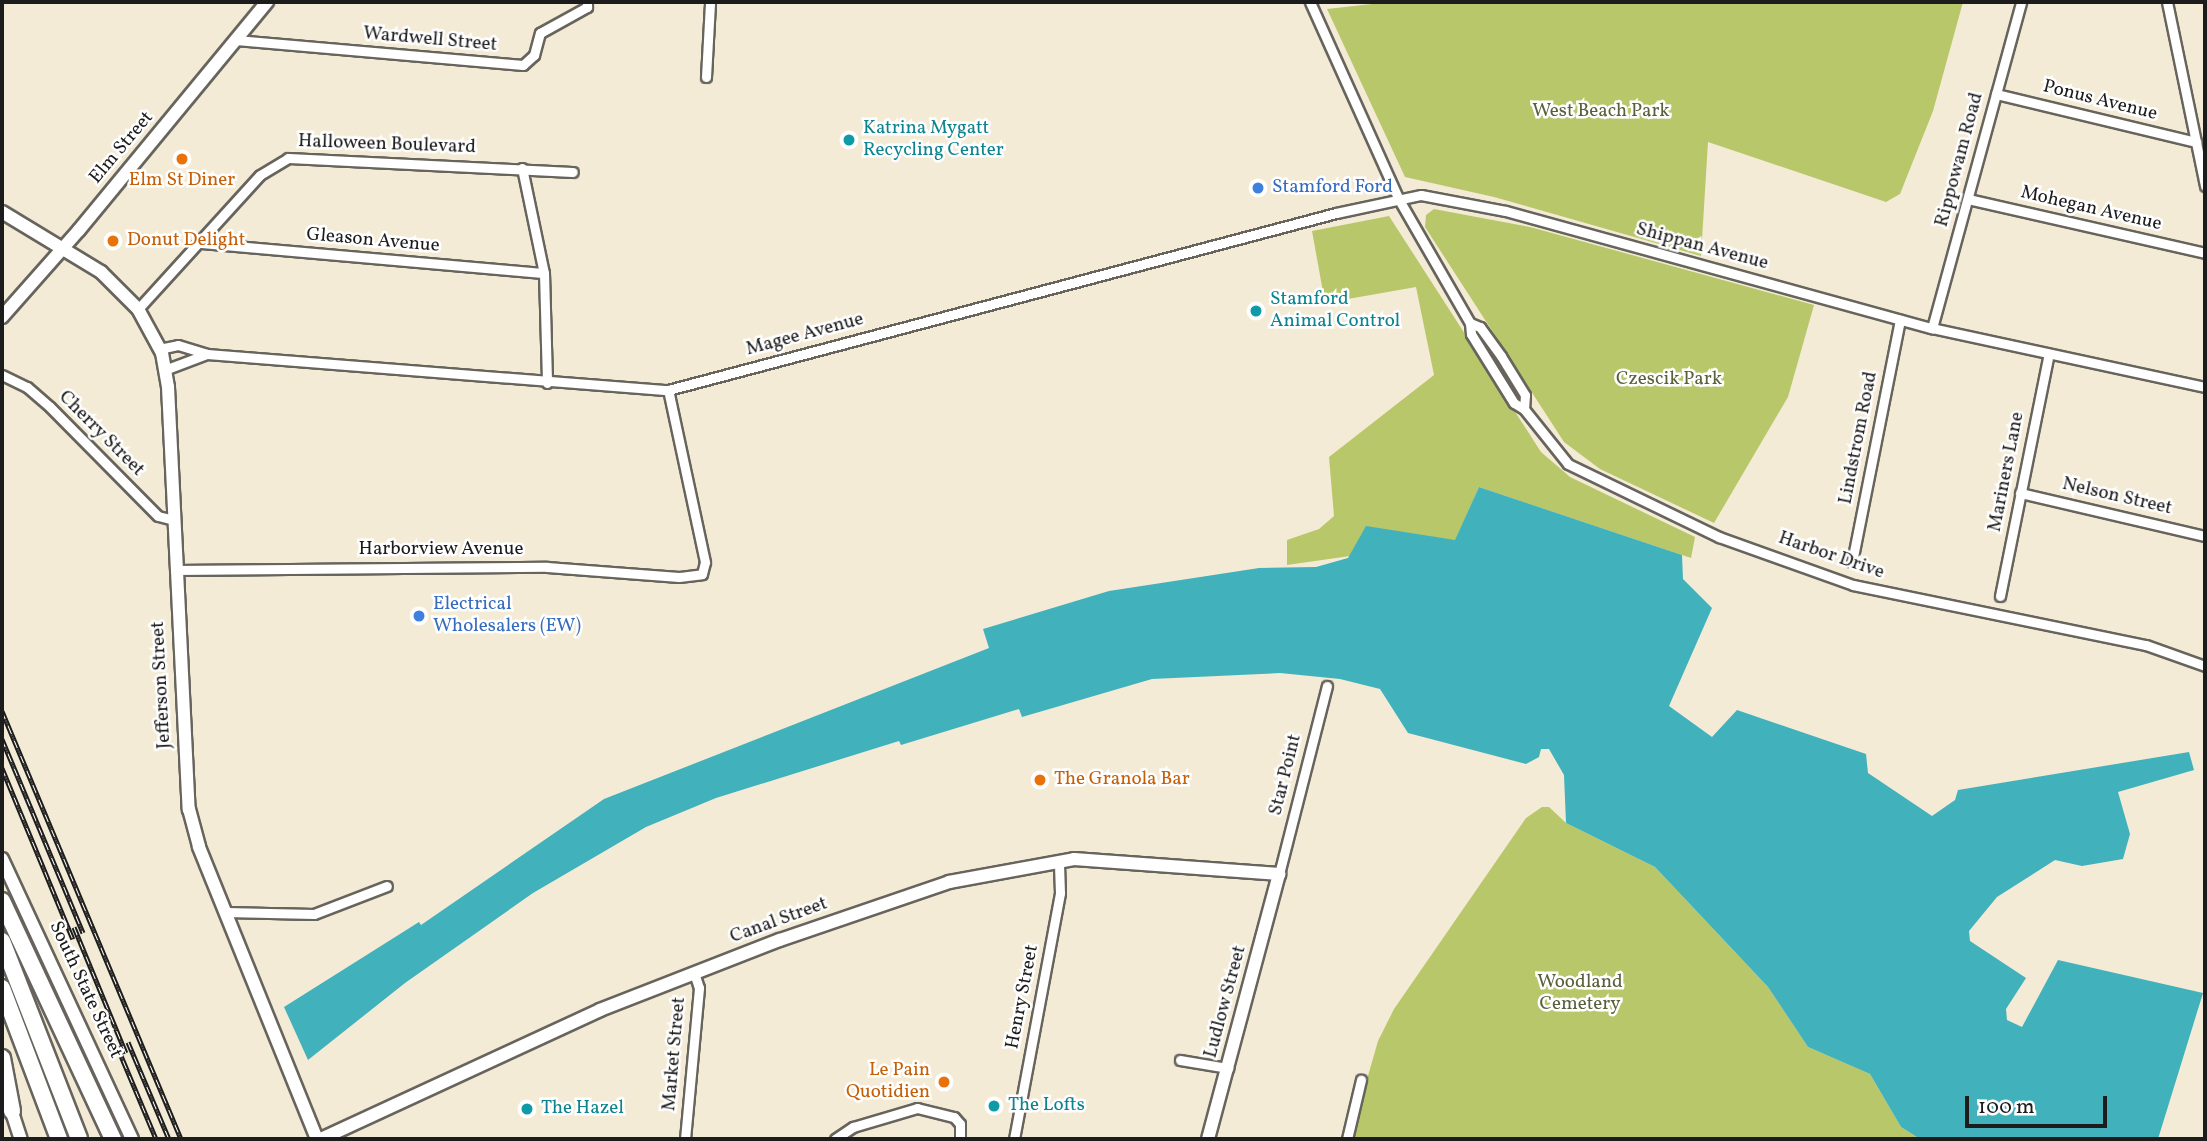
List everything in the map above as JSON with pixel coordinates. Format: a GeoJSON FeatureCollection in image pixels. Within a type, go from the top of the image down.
{"type":"FeatureCollection","features":[{"type":"Feature","properties":{"kind":"highway"},"geometry":{"type":"LineString","coordinates":[[2,901],[113,1139]]}},
{"type":"Feature","properties":{"kind":"highway"},"geometry":{"type":"LineString","coordinates":[[2,941],[79,1139]]}},
{"type":"Feature","properties":{"kind":"highway"},"geometry":{"type":"LineString","coordinates":[[2,988],[58,1139]]}},
{"type":"Feature","properties":{"kind":"highway"},"geometry":{"type":"LineString","coordinates":[[2,1058],[12,1111]]}},
{"type":"Feature","properties":{"kind":"street","name":"Elm Street"},"geometry":{"type":"LineString","coordinates":[[2,317],[63,249],[267,2]]}},
{"type":"Feature","properties":{"kind":"street","name":"Wardwell Street"},"geometry":{"type":"LineString","coordinates":[[236,40],[523,65],[534,55],[540,33],[587,7],[587,2]]}},
{"type":"Feature","properties":{"kind":"street"},"geometry":{"type":"LineString","coordinates":[[706,77],[710,2]]}},
{"type":"Feature","properties":{"kind":"street"},"geometry":{"type":"LineString","coordinates":[[1310,2],[1398,198]]}},
{"type":"Feature","properties":{"kind":"street","name":"Rippowam Road"},"geometry":{"type":"LineString","coordinates":[[1932,328],[2021,2]]}},
{"type":"Feature","properties":{"kind":"street"},"geometry":{"type":"LineString","coordinates":[[2168,2],[2205,186]]}},
{"type":"Feature","properties":{"kind":"street","name":"Ponus Avenue"},"geometry":{"type":"LineString","coordinates":[[1996,94],[2196,142]]}},
{"type":"Feature","properties":{"kind":"street","name":"Halloween Boulevard"},"geometry":{"type":"LineString","coordinates":[[138,309],[270,167],[295,156],[573,172]]}},
{"type":"Feature","properties":{"kind":"street"},"geometry":{"type":"LineString","coordinates":[[522,168],[544,273],[547,383]]}},
{"type":"Feature","properties":{"kind":"street","name":"Shippan Avenue"},"geometry":{"type":"LineString","coordinates":[[1398,198],[1421,195],[1481,205],[1900,320],[2205,387]]}},
{"type":"Feature","properties":{"kind":"street","name":"Harbor Drive"},"geometry":{"type":"LineString","coordinates":[[1398,198],[1469,323],[1471,334],[1514,403],[1524,409],[1568,464],[1719,537],[1865,589],[2146,645],[2205,666]]}},
{"type":"Feature","properties":{"kind":"street","name":"Magee Avenue"},"geometry":{"type":"LineString","coordinates":[[159,349],[190,346],[208,354],[547,383],[668,390],[1398,198]]}},
{"type":"Feature","properties":{"kind":"street","name":"Mohegan Avenue"},"geometry":{"type":"LineString","coordinates":[[1968,199],[2205,253]]}},
{"type":"Feature","properties":{"kind":"street","name":"Jefferson Street"},"geometry":{"type":"LineString","coordinates":[[2,212],[101,272],[138,309],[167,369],[189,809],[225,912],[319,1139]]}},
{"type":"Feature","properties":{"kind":"street","name":"Gleason Avenue"},"geometry":{"type":"LineString","coordinates":[[200,243],[544,273]]}},
{"type":"Feature","properties":{"kind":"street","name":"Lindstrom Road"},"geometry":{"type":"LineString","coordinates":[[1852,562],[1900,320]]}},
{"type":"Feature","properties":{"kind":"street","name":"Harbor Drive"},"geometry":{"type":"LineString","coordinates":[[1469,323],[1480,327],[1501,356],[1525,394],[1524,409]]}},
{"type":"Feature","properties":{"kind":"street","name":"Magee Avenue"},"geometry":{"type":"LineString","coordinates":[[167,369],[208,354]]}},
{"type":"Feature","properties":{"kind":"street","name":"Mariners Lane"},"geometry":{"type":"LineString","coordinates":[[2000,596],[2049,354]]}},
{"type":"Feature","properties":{"kind":"street","name":"Cherry Street"},"geometry":{"type":"LineString","coordinates":[[2,374],[27,387],[50,407],[158,516],[174,520]]}},
{"type":"Feature","properties":{"kind":"street","name":"Harborview Avenue"},"geometry":{"type":"LineString","coordinates":[[175,570],[547,567],[679,577],[706,571],[668,390]]}},
{"type":"Feature","properties":{"kind":"street","name":"Nelson Street"},"geometry":{"type":"LineString","coordinates":[[2020,493],[2205,536]]}},
{"type":"Feature","properties":{"kind":"street","name":"Star Point"},"geometry":{"type":"LineString","coordinates":[[1279,874],[1326,686]]}},
{"type":"Feature","properties":{"kind":"street","name":"South State Street"},"geometry":{"type":"LineString","coordinates":[[2,859],[132,1139]]}},
{"type":"Feature","properties":{"kind":"street","name":"Canal Street"},"geometry":{"type":"LineString","coordinates":[[319,1139],[600,1010],[928,888],[1059,861],[1279,874]]}},
{"type":"Feature","properties":{"kind":"street","name":"Henry Street"},"geometry":{"type":"LineString","coordinates":[[1014,1138],[1060,893],[1059,861]]}},
{"type":"Feature","properties":{"kind":"street","name":"Ludlow Street"},"geometry":{"type":"LineString","coordinates":[[1208,1139],[1279,874]]}},
{"type":"Feature","properties":{"kind":"street"},"geometry":{"type":"LineString","coordinates":[[225,912],[314,914],[387,886]]}},
{"type":"Feature","properties":{"kind":"street","name":"Market Street"},"geometry":{"type":"LineString","coordinates":[[685,1139],[699,988],[694,973]]}},
{"type":"Feature","properties":{"kind":"street"},"geometry":{"type":"LineString","coordinates":[[1180,1060],[1228,1068]]}},
{"type":"Feature","properties":{"kind":"street"},"geometry":{"type":"LineString","coordinates":[[1347,1139],[1361,1080]]}},
{"type":"Feature","properties":{"kind":"street"},"geometry":{"type":"LineString","coordinates":[[2,1082],[21,1139]]}},
{"type":"Feature","properties":{"kind":"street"},"geometry":{"type":"LineString","coordinates":[[835,1139],[853,1127],[917,1108],[954,1117],[960,1125],[960,1139]]}},
{"type":"Feature","properties":{"kind":"street"},"geometry":{"type":"LineString","coordinates":[[1014,1138],[1026,1139]]}},
{"type":"Feature","properties":{"kind":"green space","name":"West Beach Park"},"geometry":{"type":"Polygon","coordinates":[[[1390,2],[1963,2],[1933,111],[1900,194],[1886,202],[1708,142],[1701,256],[1494,197],[1405,177],[1327,9],[1390,2]]]}},
{"type":"Feature","properties":{"kind":"green space","name":"Czescik Park"},"geometry":{"type":"Polygon","coordinates":[[[1434,209],[1530,227],[1814,305],[1788,397],[1714,523],[1600,469],[1564,442],[1425,227],[1426,215],[1434,209]]]}},
{"type":"Feature","properties":{"kind":"green space"},"geometry":{"type":"Polygon","coordinates":[[[1389,216],[1541,452],[1570,477],[1695,537],[1691,558],[1479,487],[1455,541],[1287,565],[1287,540],[1319,529],[1334,516],[1329,457],[1434,375],[1416,287],[1325,303],[1312,231],[1389,216]]]}},
{"type":"Feature","properties":{"kind":"green space","name":"Woodland Cemetery"},"geometry":{"type":"Polygon","coordinates":[[[1542,807],[1549,807],[1566,823],[1655,867],[1768,987],[1808,1047],[1870,1074],[1901,1127],[1920,1139],[1350,1139],[1378,1041],[1394,1009],[1526,818],[1542,807]]]}},
{"type":"Feature","properties":{"kind":"water"},"geometry":{"type":"Polygon","coordinates":[[[1479,487],[1682,555],[1683,579],[1712,608],[1669,706],[1712,737],[1737,710],[1866,754],[1868,773],[1932,816],[1955,800],[1958,790],[2189,752],[2194,770],[2118,792],[2130,834],[2123,859],[2082,866],[2055,860],[1997,897],[1969,931],[1970,941],[2026,978],[2006,1009],[2007,1020],[2022,1027],[2058,960],[2203,993],[2158,1139],[1920,1139],[1901,1127],[1870,1074],[1808,1047],[1768,987],[1655,867],[1566,823],[1564,775],[1549,749],[1541,749],[1539,757],[1526,764],[1408,733],[1380,689],[1340,679],[1280,673],[1152,679],[1022,717],[1019,709],[901,745],[899,741],[716,798],[646,827],[533,893],[405,983],[308,1060],[284,1007],[419,922],[421,925],[604,799],[989,648],[983,629],[1109,591],[1259,568],[1316,567],[1348,558],[1366,526],[1455,540],[1479,487]]]}},
{"type":"Feature","properties":{"kind":"railway"},"geometry":{"type":"LineString","coordinates":[[2,711],[181,1139]]}},
{"type":"Feature","properties":{"kind":"railway"},"geometry":{"type":"LineString","coordinates":[[2,739],[83,933]]}},
{"type":"Feature","properties":{"kind":"railway"},"geometry":{"type":"LineString","coordinates":[[2,768],[73,939]]}},
{"type":"Feature","properties":{"kind":"railway"},"geometry":{"type":"LineString","coordinates":[[74,927],[126,1053]]}},
{"type":"Feature","properties":{"kind":"railway"},"geometry":{"type":"LineString","coordinates":[[128,1042],[169,1139]]}},
{"type":"Feature","properties":{"kind":"railway"},"geometry":{"type":"LineString","coordinates":[[117,1046],[156,1139]]}},
{"type":"Feature","properties":{"kind":"place","name":"Katrina Mygatt Recycling Center"},"geometry":{"type":"Point","coordinates":[849,140]}},
{"type":"Feature","properties":{"kind":"place","name":"Elm St Diner"},"geometry":{"type":"Point","coordinates":[182,159]}},
{"type":"Feature","properties":{"kind":"place","name":"Stamford Ford"},"geometry":{"type":"Point","coordinates":[1258,188]}},
{"type":"Feature","properties":{"kind":"place","name":"Donut Delight"},"geometry":{"type":"Point","coordinates":[113,241]}},
{"type":"Feature","properties":{"kind":"place","name":"Stamford Animal Control"},"geometry":{"type":"Point","coordinates":[1256,311]}},
{"type":"Feature","properties":{"kind":"place","name":"Electrical Wholesalers (EW)"},"geometry":{"type":"Point","coordinates":[419,616]}},
{"type":"Feature","properties":{"kind":"place","name":"The Granola Bar"},"geometry":{"type":"Point","coordinates":[1040,780]}},
{"type":"Feature","properties":{"kind":"place","name":"Le Pain Quotidien"},"geometry":{"type":"Point","coordinates":[944,1082]}},
{"type":"Feature","properties":{"kind":"place","name":"The Lofts"},"geometry":{"type":"Point","coordinates":[994,1106]}},
{"type":"Feature","properties":{"kind":"place","name":"The Hazel"},"geometry":{"type":"Point","coordinates":[527,1109]}}]}
